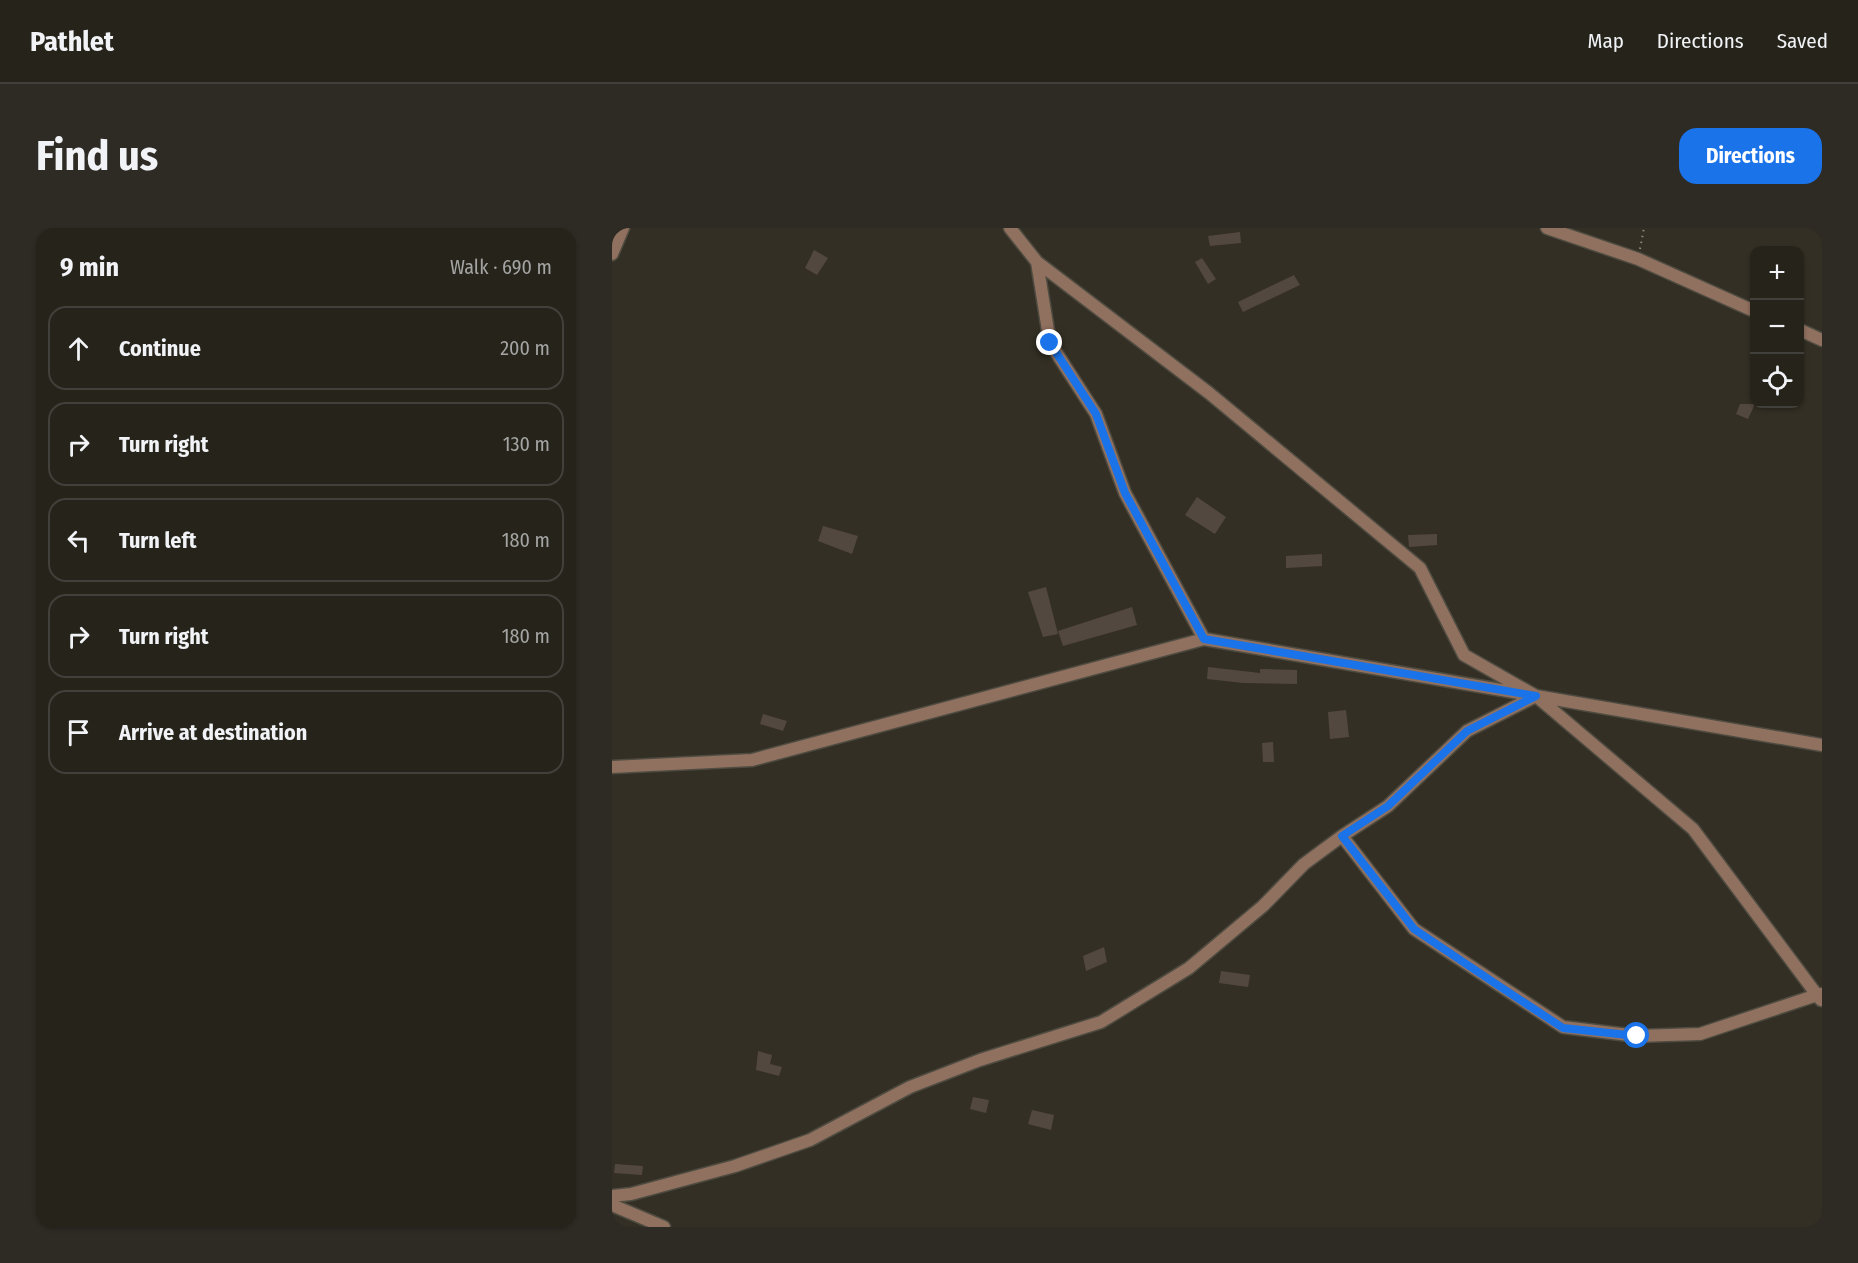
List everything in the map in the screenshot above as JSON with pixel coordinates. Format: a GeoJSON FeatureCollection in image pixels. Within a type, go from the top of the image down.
{"type":"FeatureCollection","features":[{"type":"Feature","properties":{"kind":"street"},"geometry":{"type":"LineString","coordinates":[[612,254],[623,228]]}},
{"type":"Feature","properties":{"kind":"street"},"geometry":{"type":"LineString","coordinates":[[1010,228],[1037,262],[1209,393],[1420,568],[1464,655],[1536,696],[1694,829],[1820,996],[1701,1034],[1637,1036],[1563,1028],[1414,929],[1342,836]]}},
{"type":"Feature","properties":{"kind":"street"},"geometry":{"type":"LineString","coordinates":[[1547,228],[1638,259],[1750,308]]}},
{"type":"Feature","properties":{"kind":"street"},"geometry":{"type":"LineString","coordinates":[[1037,262],[1050,343],[1096,414],[1125,493],[1204,639]]}},
{"type":"Feature","properties":{"kind":"street"},"geometry":{"type":"LineString","coordinates":[[1804,332],[1822,340]]}},
{"type":"Feature","properties":{"kind":"street"},"geometry":{"type":"LineString","coordinates":[[612,767],[752,760],[1204,639],[1822,745]]}},
{"type":"Feature","properties":{"kind":"street"},"geometry":{"type":"LineString","coordinates":[[612,1196],[631,1194],[735,1166],[810,1140],[910,1087],[980,1060],[1101,1022],[1189,969],[1263,906],[1304,864],[1388,806],[1467,731],[1536,696]]}},
{"type":"Feature","properties":{"kind":"street"},"geometry":{"type":"LineString","coordinates":[[612,1206],[664,1227]]}},
{"type":"Feature","properties":{"kind":"path"},"geometry":{"type":"LineString","coordinates":[[1638,259],[1644,228]]}},
{"type":"Feature","properties":{"kind":"building"},"geometry":{"type":"Polygon","coordinates":[[[1240,232],[1241,243],[1210,246],[1208,236],[1240,232]]]}},
{"type":"Feature","properties":{"kind":"building"},"geometry":{"type":"Polygon","coordinates":[[[814,250],[828,258],[817,275],[805,268],[814,250]]]}},
{"type":"Feature","properties":{"kind":"building"},"geometry":{"type":"Polygon","coordinates":[[[1202,258],[1216,279],[1208,284],[1195,262],[1202,258]]]}},
{"type":"Feature","properties":{"kind":"building"},"geometry":{"type":"Polygon","coordinates":[[[1294,275],[1300,285],[1243,312],[1238,302],[1294,275]]]}},
{"type":"Feature","properties":{"kind":"building"},"geometry":{"type":"Polygon","coordinates":[[[1740,404],[1750,404],[1750,408],[1753,408],[1748,419],[1736,414],[1740,404]]]}},
{"type":"Feature","properties":{"kind":"building"},"geometry":{"type":"Polygon","coordinates":[[[1197,497],[1226,517],[1215,534],[1185,515],[1197,497]]]}},
{"type":"Feature","properties":{"kind":"building"},"geometry":{"type":"Polygon","coordinates":[[[823,526],[858,536],[852,554],[818,541],[823,526]]]}},
{"type":"Feature","properties":{"kind":"building"},"geometry":{"type":"Polygon","coordinates":[[[1437,534],[1437,545],[1409,547],[1408,535],[1437,534]]]}},
{"type":"Feature","properties":{"kind":"building"},"geometry":{"type":"Polygon","coordinates":[[[1322,554],[1322,566],[1286,568],[1286,556],[1322,554]]]}},
{"type":"Feature","properties":{"kind":"building"},"geometry":{"type":"Polygon","coordinates":[[[1046,587],[1058,634],[1043,637],[1028,592],[1046,587]]]}},
{"type":"Feature","properties":{"kind":"building"},"geometry":{"type":"Polygon","coordinates":[[[1132,607],[1137,625],[1063,646],[1058,631],[1132,607]]]}},
{"type":"Feature","properties":{"kind":"building"},"geometry":{"type":"Polygon","coordinates":[[[1208,667],[1260,673],[1260,669],[1297,670],[1297,684],[1243,683],[1207,679],[1208,667]]]}},
{"type":"Feature","properties":{"kind":"building"},"geometry":{"type":"Polygon","coordinates":[[[1346,710],[1349,737],[1330,739],[1328,712],[1346,710]]]}},
{"type":"Feature","properties":{"kind":"building"},"geometry":{"type":"Polygon","coordinates":[[[763,714],[787,721],[783,731],[760,724],[763,714]]]}},
{"type":"Feature","properties":{"kind":"building"},"geometry":{"type":"Polygon","coordinates":[[[1273,742],[1274,762],[1263,762],[1262,743],[1273,742]]]}},
{"type":"Feature","properties":{"kind":"building"},"geometry":{"type":"Polygon","coordinates":[[[1104,947],[1107,962],[1086,971],[1083,956],[1104,947]]]}},
{"type":"Feature","properties":{"kind":"building"},"geometry":{"type":"Polygon","coordinates":[[[1221,971],[1250,975],[1248,987],[1219,983],[1221,971]]]}},
{"type":"Feature","properties":{"kind":"building"},"geometry":{"type":"Polygon","coordinates":[[[758,1051],[772,1055],[770,1064],[782,1067],[779,1076],[756,1070],[758,1051]]]}},
{"type":"Feature","properties":{"kind":"building"},"geometry":{"type":"Polygon","coordinates":[[[973,1097],[989,1100],[986,1113],[970,1109],[973,1097]]]}},
{"type":"Feature","properties":{"kind":"building"},"geometry":{"type":"Polygon","coordinates":[[[1032,1110],[1054,1115],[1051,1130],[1028,1124],[1032,1110]]]}},
{"type":"Feature","properties":{"kind":"building"},"geometry":{"type":"Polygon","coordinates":[[[615,1164],[643,1166],[642,1175],[614,1173],[615,1164]]]}},
{"type":"Feature","properties":{"kind":"route"},"geometry":{"type":"LineString","coordinates":[[1050,343],[1096,414],[1125,493],[1204,639],[1536,696],[1467,731],[1388,806],[1342,836],[1414,929],[1563,1028],[1637,1036]]}}]}
